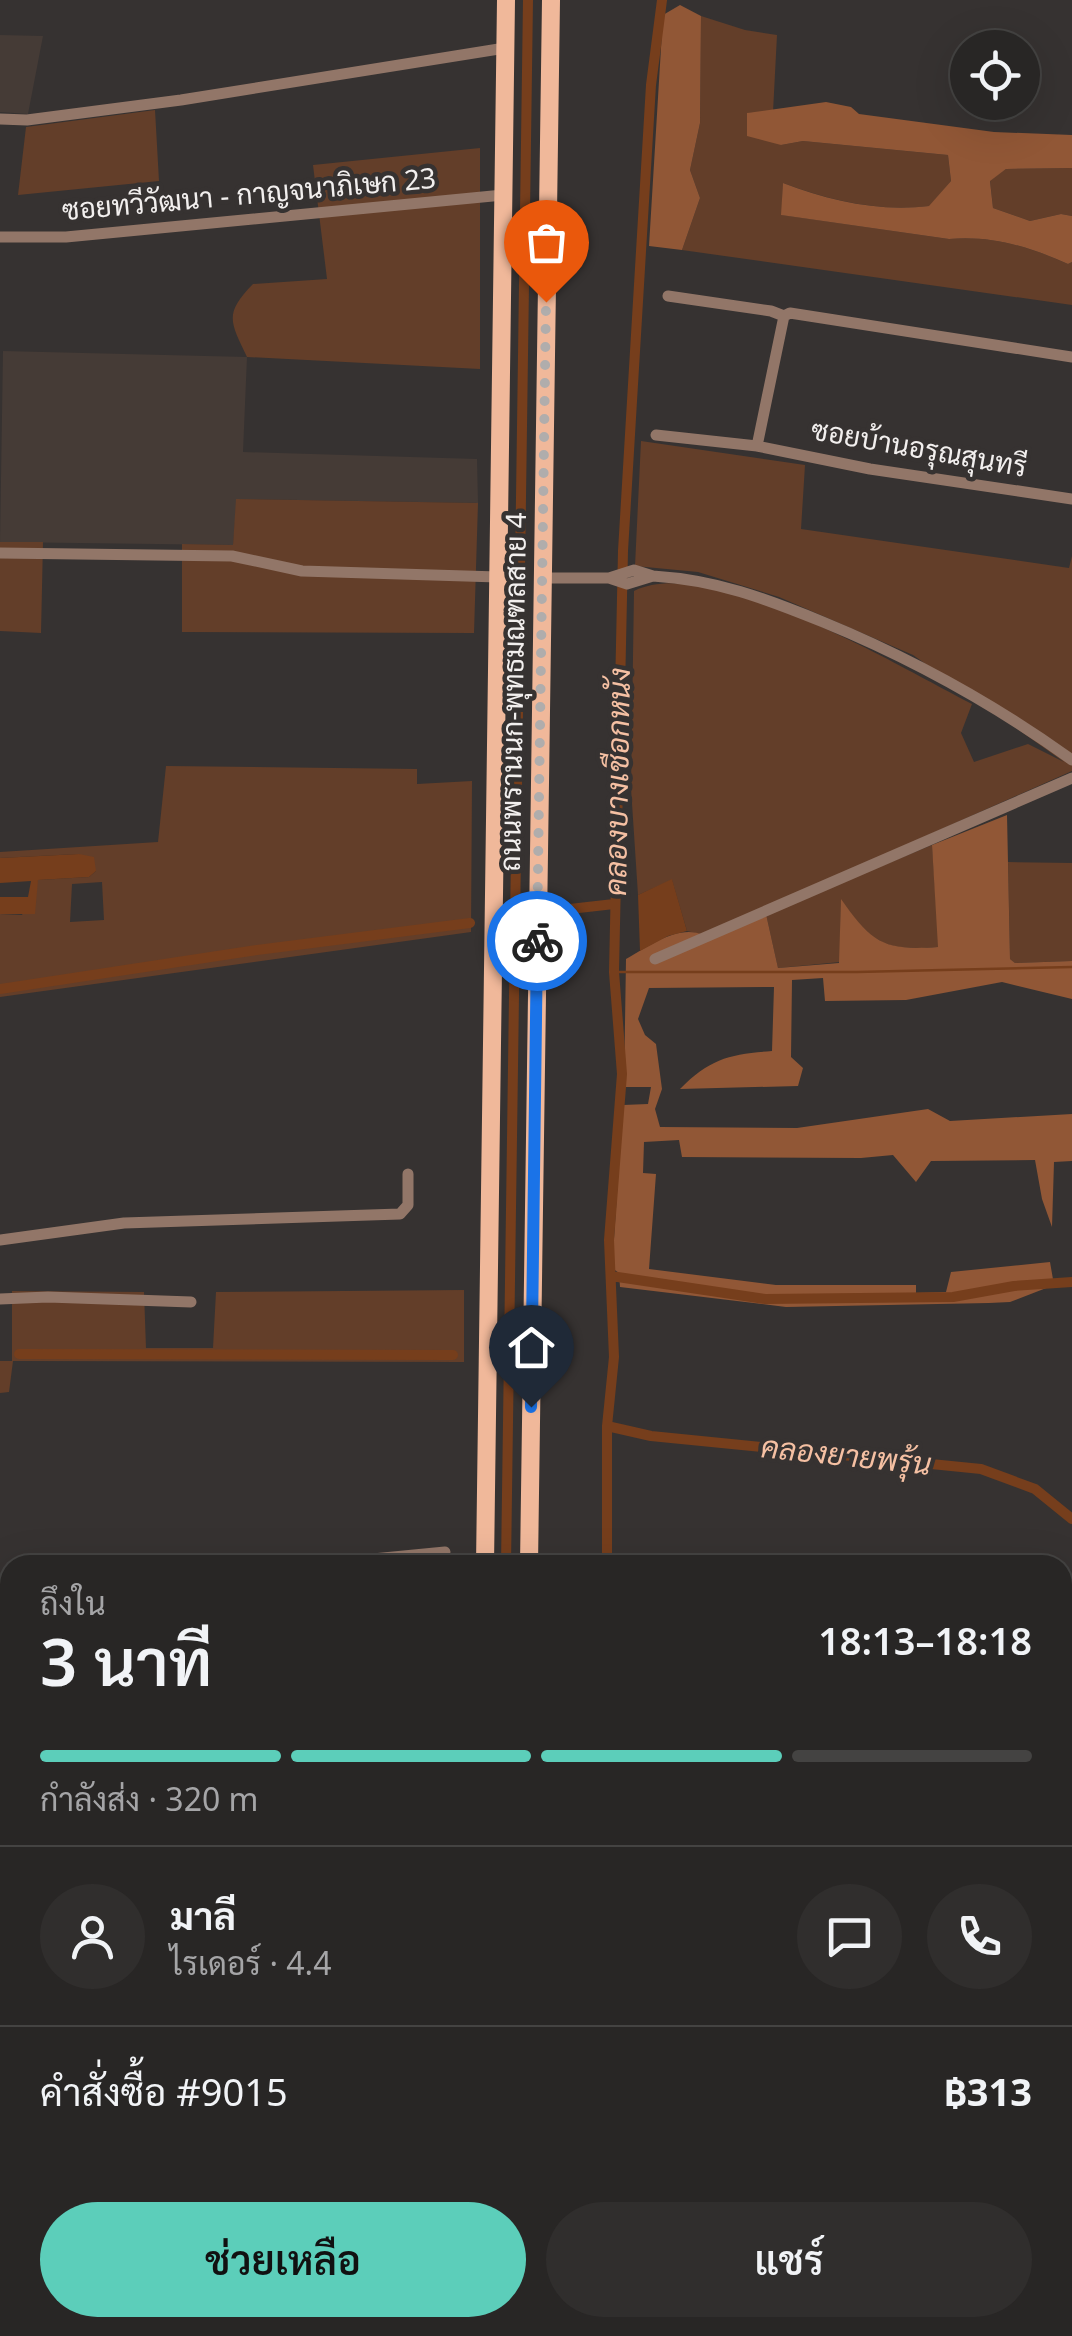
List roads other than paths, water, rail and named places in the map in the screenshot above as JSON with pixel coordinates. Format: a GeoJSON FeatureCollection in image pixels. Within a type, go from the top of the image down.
{"type":"FeatureCollection","features":[{"type":"Feature","properties":{"kind":"main road","name":"ถนนพรานนก-พุทธมณฑลสาย 4"},"geometry":{"type":"LineString","coordinates":[[485,1555],[506,0]]}},
{"type":"Feature","properties":{"kind":"main road","name":"ถนนพรานนก-พุทธมณฑลสาย 4"},"geometry":{"type":"LineString","coordinates":[[528,1555],[550,0]]}},
{"type":"Feature","properties":{"kind":"street"},"geometry":{"type":"LineString","coordinates":[[0,119],[27,120],[181,100],[505,48]]}},
{"type":"Feature","properties":{"kind":"street","name":"ซอยทวีวัฒนา - กาญจนาภิเษก 23"},"geometry":{"type":"LineString","coordinates":[[0,237],[66,237],[504,195]]}},
{"type":"Feature","properties":{"kind":"street"},"geometry":{"type":"LineString","coordinates":[[668,296],[784,316],[792,312],[814,314],[1072,357]]}},
{"type":"Feature","properties":{"kind":"street"},"geometry":{"type":"LineString","coordinates":[[757,446],[784,316]]}},
{"type":"Feature","properties":{"kind":"street","name":"ซอยบ้านอรุณสุนทรี"},"geometry":{"type":"LineString","coordinates":[[656,434],[757,446],[870,470],[1072,499]]}},
{"type":"Feature","properties":{"kind":"street"},"geometry":{"type":"LineString","coordinates":[[0,553],[232,556],[302,571],[498,577]]}},
{"type":"Feature","properties":{"kind":"street"},"geometry":{"type":"LineString","coordinates":[[542,578],[613,578],[627,584],[647,576],[702,580],[738,588],[947,678],[1006,713],[1072,760]]}},
{"type":"Feature","properties":{"kind":"street"},"geometry":{"type":"LineString","coordinates":[[655,959],[1072,778]]}},
{"type":"Feature","properties":{"kind":"street"},"geometry":{"type":"LineString","coordinates":[[0,1240],[124,1223],[400,1214],[408,1206],[408,1174]]}},
{"type":"Feature","properties":{"kind":"street"},"geometry":{"type":"LineString","coordinates":[[0,1300],[34,1297],[191,1302]]}},
{"type":"Feature","properties":{"kind":"street"},"geometry":{"type":"LineString","coordinates":[[414,1555],[445,1552]]}},
{"type":"Feature","properties":{"kind":"waterway"},"geometry":{"type":"LineString","coordinates":[[506,1555],[528,0]]}},
{"type":"Feature","properties":{"kind":"waterway","name":"คลองบางเชือกหนัง"},"geometry":{"type":"LineString","coordinates":[[607,1555],[607,1426],[614,1357],[609,1240],[622,1074],[614,972],[623,551],[651,85],[662,0]]}},
{"type":"Feature","properties":{"kind":"waterway"},"geometry":{"type":"LineString","coordinates":[[561,910],[614,904]]}},
{"type":"Feature","properties":{"kind":"waterway"},"geometry":{"type":"LineString","coordinates":[[502,916],[529,913]]}},
{"type":"Feature","properties":{"kind":"waterway"},"geometry":{"type":"LineString","coordinates":[[0,989],[470,923]]}},
{"type":"Feature","properties":{"kind":"waterway"},"geometry":{"type":"LineString","coordinates":[[614,972],[1072,967]]}},
{"type":"Feature","properties":{"kind":"waterway"},"geometry":{"type":"LineString","coordinates":[[611,1276],[765,1299],[953,1297],[1014,1286],[1072,1282]]}},
{"type":"Feature","properties":{"kind":"waterway"},"geometry":{"type":"LineString","coordinates":[[19,1354],[453,1355]]}},
{"type":"Feature","properties":{"kind":"waterway","name":"คลองยายพรุ้น"},"geometry":{"type":"LineString","coordinates":[[607,1426],[651,1436],[981,1469],[1035,1489],[1072,1519]]}}]}
